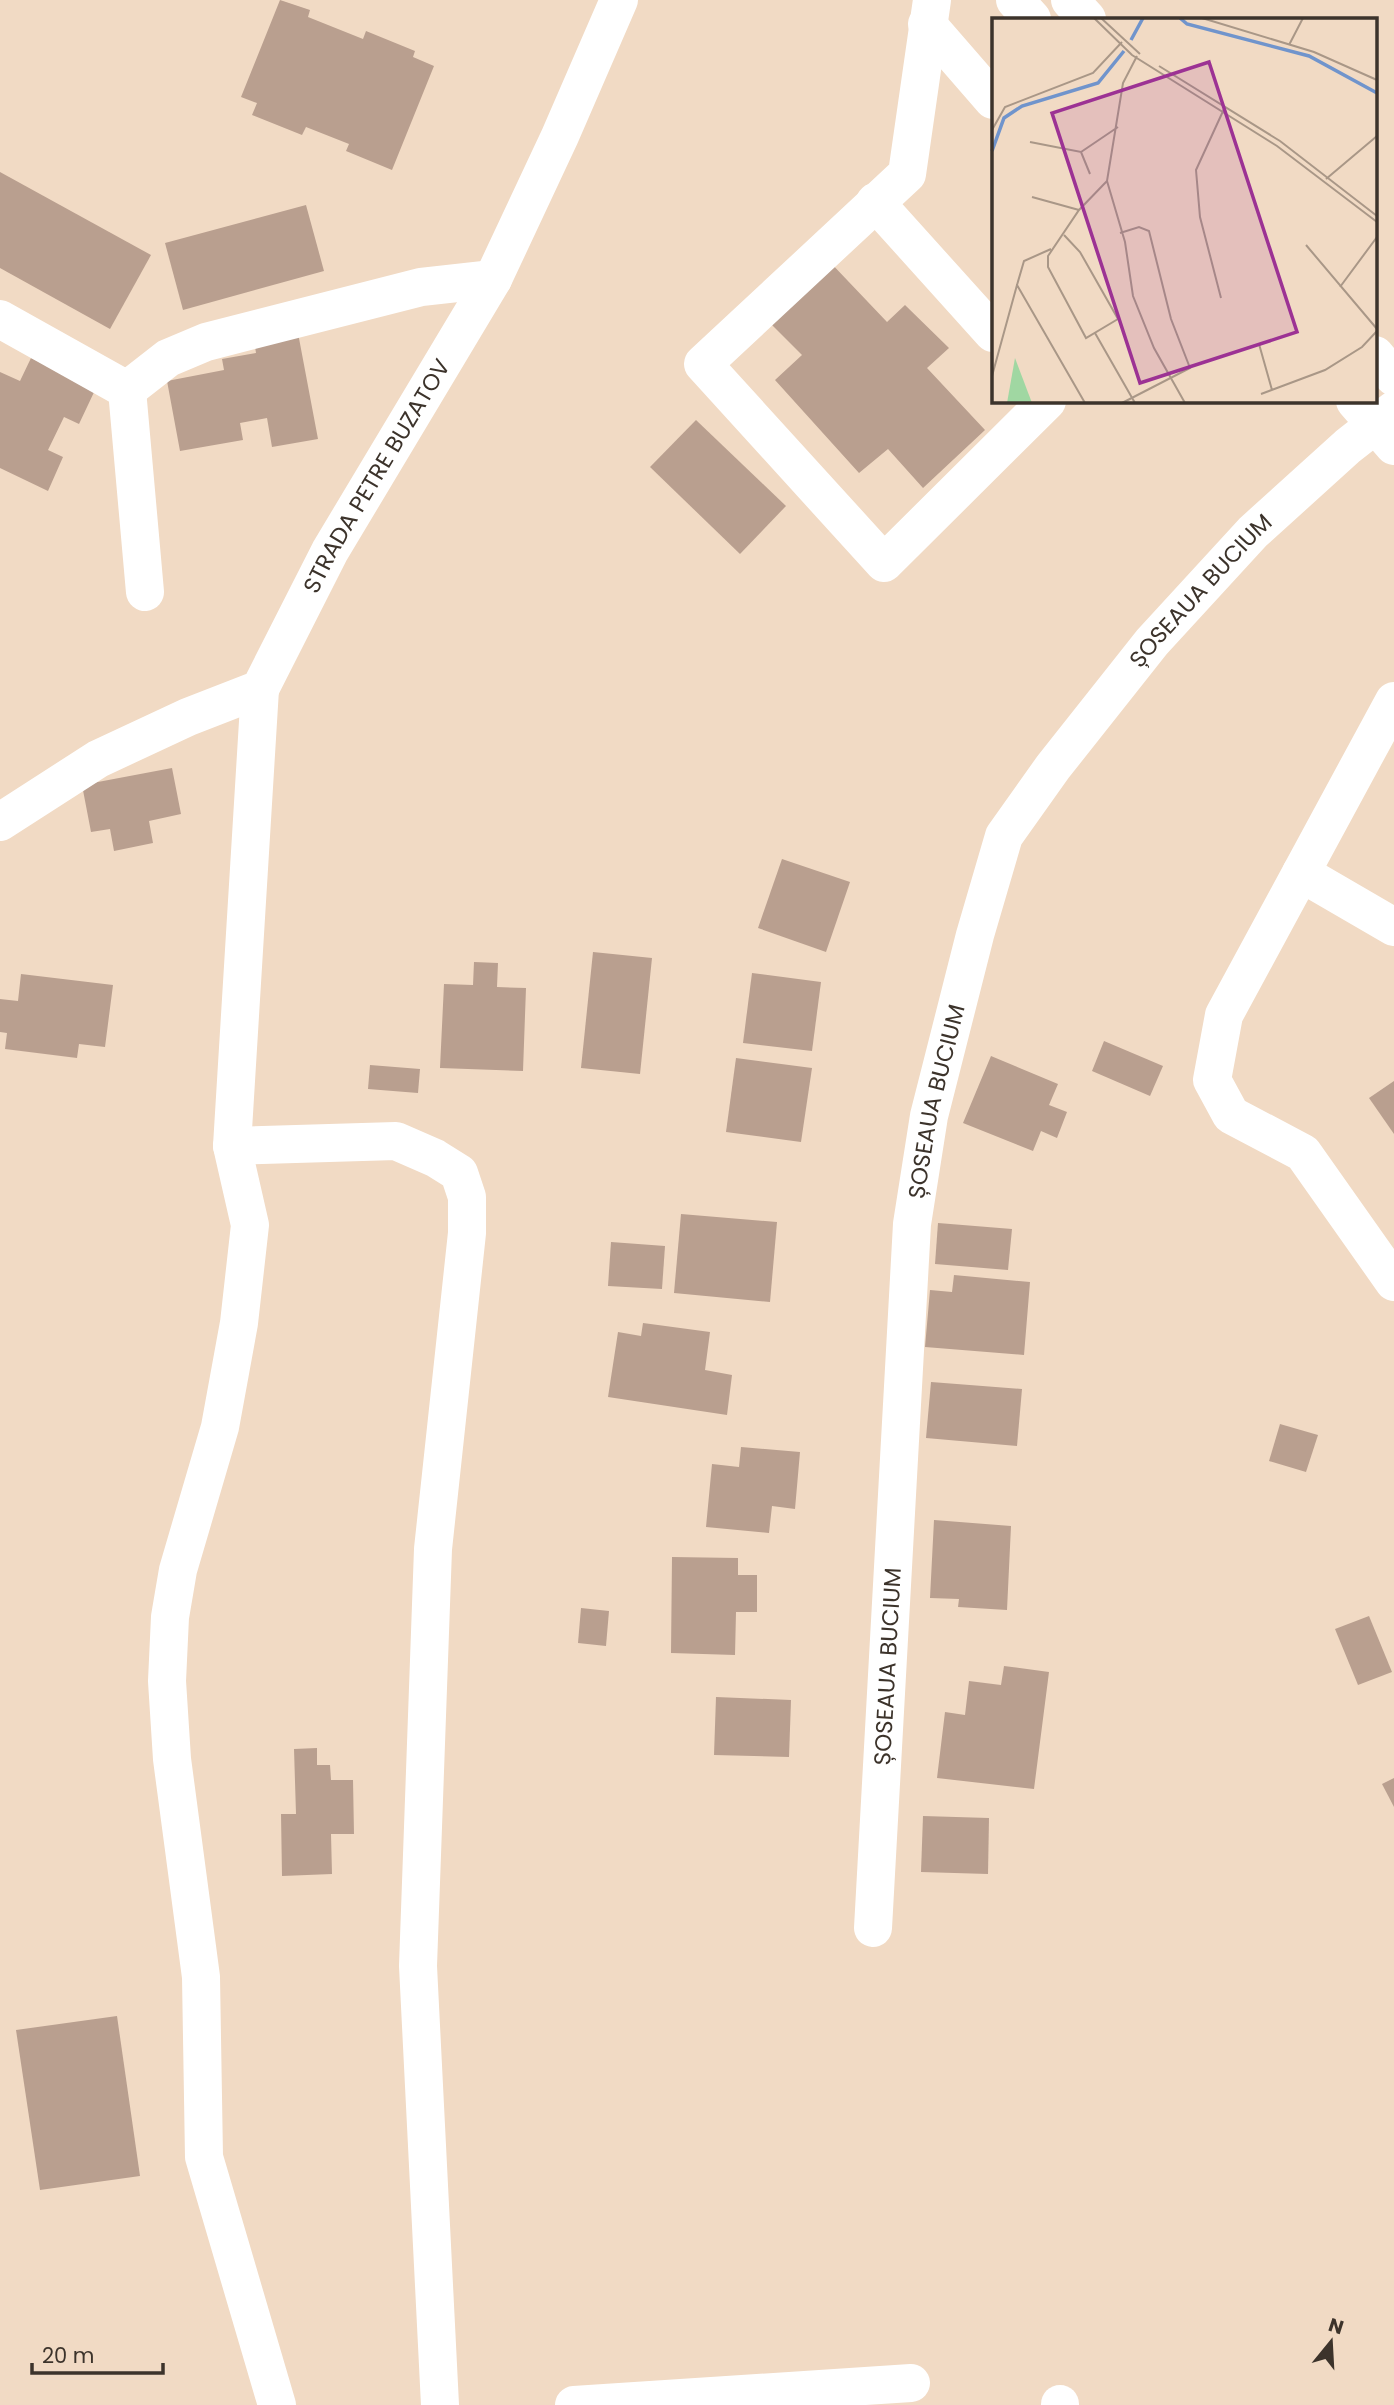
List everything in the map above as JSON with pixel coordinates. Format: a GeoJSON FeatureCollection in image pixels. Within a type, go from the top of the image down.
{"type":"FeatureCollection","features":[{"type":"Feature","properties":{"kind":"street","name":"STRADA PETRE BUZATOV"},"geometry":{"type":"LineString","coordinates":[[260,689],[330,551],[493,279],[560,136],[619,0]]}},
{"type":"Feature","properties":{"kind":"street"},"geometry":{"type":"LineString","coordinates":[[1015,0],[1031,18]]}},
{"type":"Feature","properties":{"kind":"street"},"geometry":{"type":"LineString","coordinates":[[1070,0],[1086,18]]}},
{"type":"Feature","properties":{"kind":"street"},"geometry":{"type":"LineString","coordinates":[[930,12],[992,99]]}},
{"type":"Feature","properties":{"kind":"street"},"geometry":{"type":"LineString","coordinates":[[930,12],[907,174],[703,364],[884,563],[1045,402]]}},
{"type":"Feature","properties":{"kind":"street"},"geometry":{"type":"LineString","coordinates":[[875,202],[992,332]]}},
{"type":"Feature","properties":{"kind":"street"},"geometry":{"type":"LineString","coordinates":[[127,390],[168,358],[206,342],[421,287],[493,279]]}},
{"type":"Feature","properties":{"kind":"street"},"geometry":{"type":"LineString","coordinates":[[0,318],[127,390]]}},
{"type":"Feature","properties":{"kind":"street"},"geometry":{"type":"LineString","coordinates":[[1376,356],[1394,377]]}},
{"type":"Feature","properties":{"kind":"street"},"geometry":{"type":"LineString","coordinates":[[127,390],[145,592]]}},
{"type":"Feature","properties":{"kind":"street","name":"ȘOSEAUA BUCIUM"},"geometry":{"type":"LineString","coordinates":[[873,1928],[912,1224],[929,1116],[975,934],[1004,836],[1053,767],[1152,642],[1253,532],[1348,446],[1380,421]]}},
{"type":"Feature","properties":{"kind":"street"},"geometry":{"type":"LineString","coordinates":[[0,822],[99,759],[188,717],[260,689],[232,1146],[250,1225],[239,1323],[220,1427],[178,1570],[170,1618],[167,1681],[172,1759],[201,1977],[204,2157],[277,2405]]}},
{"type":"Feature","properties":{"kind":"street"},"geometry":{"type":"LineString","coordinates":[[1394,701],[1224,1015],[1212,1080],[1231,1115],[1303,1153],[1394,1282]]}},
{"type":"Feature","properties":{"kind":"street"},"geometry":{"type":"LineString","coordinates":[[1301,873],[1394,928]]}},
{"type":"Feature","properties":{"kind":"street"},"geometry":{"type":"LineString","coordinates":[[232,1146],[396,1141],[435,1157],[459,1173],[467,1197],[467,1234],[433,1549],[418,1966],[440,2405]]}},
{"type":"Feature","properties":{"kind":"street"},"geometry":{"type":"LineString","coordinates":[[574,2405],[911,2383]]}},
{"type":"Feature","properties":{"kind":"building"},"geometry":{"type":"Polygon","coordinates":[[[280,0],[310,10],[308,17],[363,39],[366,31],[415,51],[413,57],[434,66],[392,170],[346,151],[349,144],[306,127],[302,135],[252,115],[257,103],[241,97],[280,0]]]}},
{"type":"Feature","properties":{"kind":"building"},"geometry":{"type":"Polygon","coordinates":[[[0,172],[151,255],[110,329],[0,268],[0,172]]]}},
{"type":"Feature","properties":{"kind":"building"},"geometry":{"type":"Polygon","coordinates":[[[306,205],[324,271],[183,310],[165,243],[306,205]]]}},
{"type":"Feature","properties":{"kind":"building"},"geometry":{"type":"Polygon","coordinates":[[[828,260],[887,322],[905,305],[949,348],[927,368],[985,430],[923,488],[888,449],[859,473],[775,380],[802,355],[765,318],[828,260]]]}},
{"type":"Feature","properties":{"kind":"building"},"geometry":{"type":"Polygon","coordinates":[[[298,333],[318,439],[272,447],[267,418],[240,423],[243,440],[180,451],[167,381],[224,370],[222,359],[256,353],[254,340],[298,333]]]}},
{"type":"Feature","properties":{"kind":"building"},"geometry":{"type":"Polygon","coordinates":[[[31,358],[96,388],[79,424],[64,417],[48,450],[63,457],[48,491],[0,468],[0,372],[20,381],[31,358]]]}},
{"type":"Feature","properties":{"kind":"building"},"geometry":{"type":"Polygon","coordinates":[[[696,420],[786,506],[740,554],[650,467],[696,420]]]}},
{"type":"Feature","properties":{"kind":"building"},"geometry":{"type":"Polygon","coordinates":[[[172,768],[181,814],[149,821],[153,843],[114,851],[110,829],[91,832],[82,785],[172,768]]]}},
{"type":"Feature","properties":{"kind":"building"},"geometry":{"type":"Polygon","coordinates":[[[782,859],[850,882],[826,952],[758,928],[782,859]]]}},
{"type":"Feature","properties":{"kind":"building"},"geometry":{"type":"Polygon","coordinates":[[[593,952],[652,958],[640,1074],[581,1068],[593,952]]]}},
{"type":"Feature","properties":{"kind":"building"},"geometry":{"type":"Polygon","coordinates":[[[474,962],[498,963],[497,987],[526,988],[523,1071],[440,1068],[444,984],[473,985],[474,962]]]}},
{"type":"Feature","properties":{"kind":"building"},"geometry":{"type":"Polygon","coordinates":[[[752,973],[821,982],[812,1051],[743,1043],[752,973]]]}},
{"type":"Feature","properties":{"kind":"building"},"geometry":{"type":"Polygon","coordinates":[[[21,974],[113,985],[105,1047],[79,1044],[77,1058],[5,1049],[7,1033],[0,1032],[0,999],[18,1001],[21,974]]]}},
{"type":"Feature","properties":{"kind":"building"},"geometry":{"type":"Polygon","coordinates":[[[1104,1041],[1163,1066],[1150,1096],[1092,1071],[1104,1041]]]}},
{"type":"Feature","properties":{"kind":"building"},"geometry":{"type":"Polygon","coordinates":[[[991,1056],[1058,1084],[1049,1105],[1067,1112],[1057,1138],[1041,1131],[1033,1151],[963,1123],[991,1056]]]}},
{"type":"Feature","properties":{"kind":"building"},"geometry":{"type":"Polygon","coordinates":[[[736,1058],[812,1068],[801,1142],[726,1132],[736,1058]]]}},
{"type":"Feature","properties":{"kind":"building"},"geometry":{"type":"Polygon","coordinates":[[[370,1065],[420,1069],[418,1093],[368,1089],[370,1065]]]}},
{"type":"Feature","properties":{"kind":"building"},"geometry":{"type":"Polygon","coordinates":[[[1394,1081],[1394,1134],[1369,1098],[1394,1081]]]}},
{"type":"Feature","properties":{"kind":"building"},"geometry":{"type":"Polygon","coordinates":[[[681,1214],[777,1222],[770,1302],[674,1293],[681,1214]]]}},
{"type":"Feature","properties":{"kind":"building"},"geometry":{"type":"Polygon","coordinates":[[[938,1223],[1012,1229],[1008,1270],[935,1264],[938,1223]]]}},
{"type":"Feature","properties":{"kind":"building"},"geometry":{"type":"Polygon","coordinates":[[[611,1242],[665,1246],[662,1289],[608,1286],[611,1242]]]}},
{"type":"Feature","properties":{"kind":"building"},"geometry":{"type":"Polygon","coordinates":[[[954,1275],[1030,1282],[1024,1355],[925,1347],[930,1290],[952,1292],[954,1275]]]}},
{"type":"Feature","properties":{"kind":"building"},"geometry":{"type":"Polygon","coordinates":[[[643,1323],[710,1332],[705,1370],[732,1375],[727,1415],[608,1397],[618,1332],[641,1336],[643,1323]]]}},
{"type":"Feature","properties":{"kind":"building"},"geometry":{"type":"Polygon","coordinates":[[[931,1382],[1022,1389],[1017,1446],[926,1438],[931,1382]]]}},
{"type":"Feature","properties":{"kind":"building"},"geometry":{"type":"Polygon","coordinates":[[[1280,1424],[1318,1435],[1306,1472],[1269,1461],[1280,1424]]]}},
{"type":"Feature","properties":{"kind":"building"},"geometry":{"type":"Polygon","coordinates":[[[741,1447],[800,1452],[795,1509],[772,1506],[769,1533],[706,1527],[712,1464],[739,1467],[741,1447]]]}},
{"type":"Feature","properties":{"kind":"building"},"geometry":{"type":"Polygon","coordinates":[[[934,1520],[1011,1526],[1007,1610],[958,1607],[959,1599],[930,1598],[934,1520]]]}},
{"type":"Feature","properties":{"kind":"building"},"geometry":{"type":"Polygon","coordinates":[[[672,1557],[738,1558],[738,1575],[757,1575],[757,1612],[736,1612],[735,1655],[671,1653],[672,1557]]]}},
{"type":"Feature","properties":{"kind":"building"},"geometry":{"type":"Polygon","coordinates":[[[581,1608],[609,1611],[606,1646],[578,1643],[581,1608]]]}},
{"type":"Feature","properties":{"kind":"building"},"geometry":{"type":"Polygon","coordinates":[[[1369,1616],[1392,1672],[1358,1685],[1335,1629],[1369,1616]]]}},
{"type":"Feature","properties":{"kind":"building"},"geometry":{"type":"Polygon","coordinates":[[[1004,1666],[1049,1672],[1034,1789],[937,1778],[945,1712],[965,1715],[969,1681],[1001,1685],[1004,1666]]]}},
{"type":"Feature","properties":{"kind":"building"},"geometry":{"type":"Polygon","coordinates":[[[716,1697],[791,1700],[789,1757],[714,1755],[716,1697]]]}},
{"type":"Feature","properties":{"kind":"building"},"geometry":{"type":"Polygon","coordinates":[[[317,1748],[317,1765],[330,1765],[331,1780],[353,1780],[354,1834],[331,1834],[332,1874],[282,1876],[281,1814],[296,1814],[294,1749],[317,1748]]]}},
{"type":"Feature","properties":{"kind":"building"},"geometry":{"type":"Polygon","coordinates":[[[1394,1778],[1394,1807],[1382,1784],[1394,1778]]]}},
{"type":"Feature","properties":{"kind":"building"},"geometry":{"type":"Polygon","coordinates":[[[923,1816],[989,1818],[988,1874],[921,1872],[923,1816]]]}},
{"type":"Feature","properties":{"kind":"building"},"geometry":{"type":"Polygon","coordinates":[[[117,2016],[140,2176],[40,2190],[16,2030],[117,2016]]]}}]}
